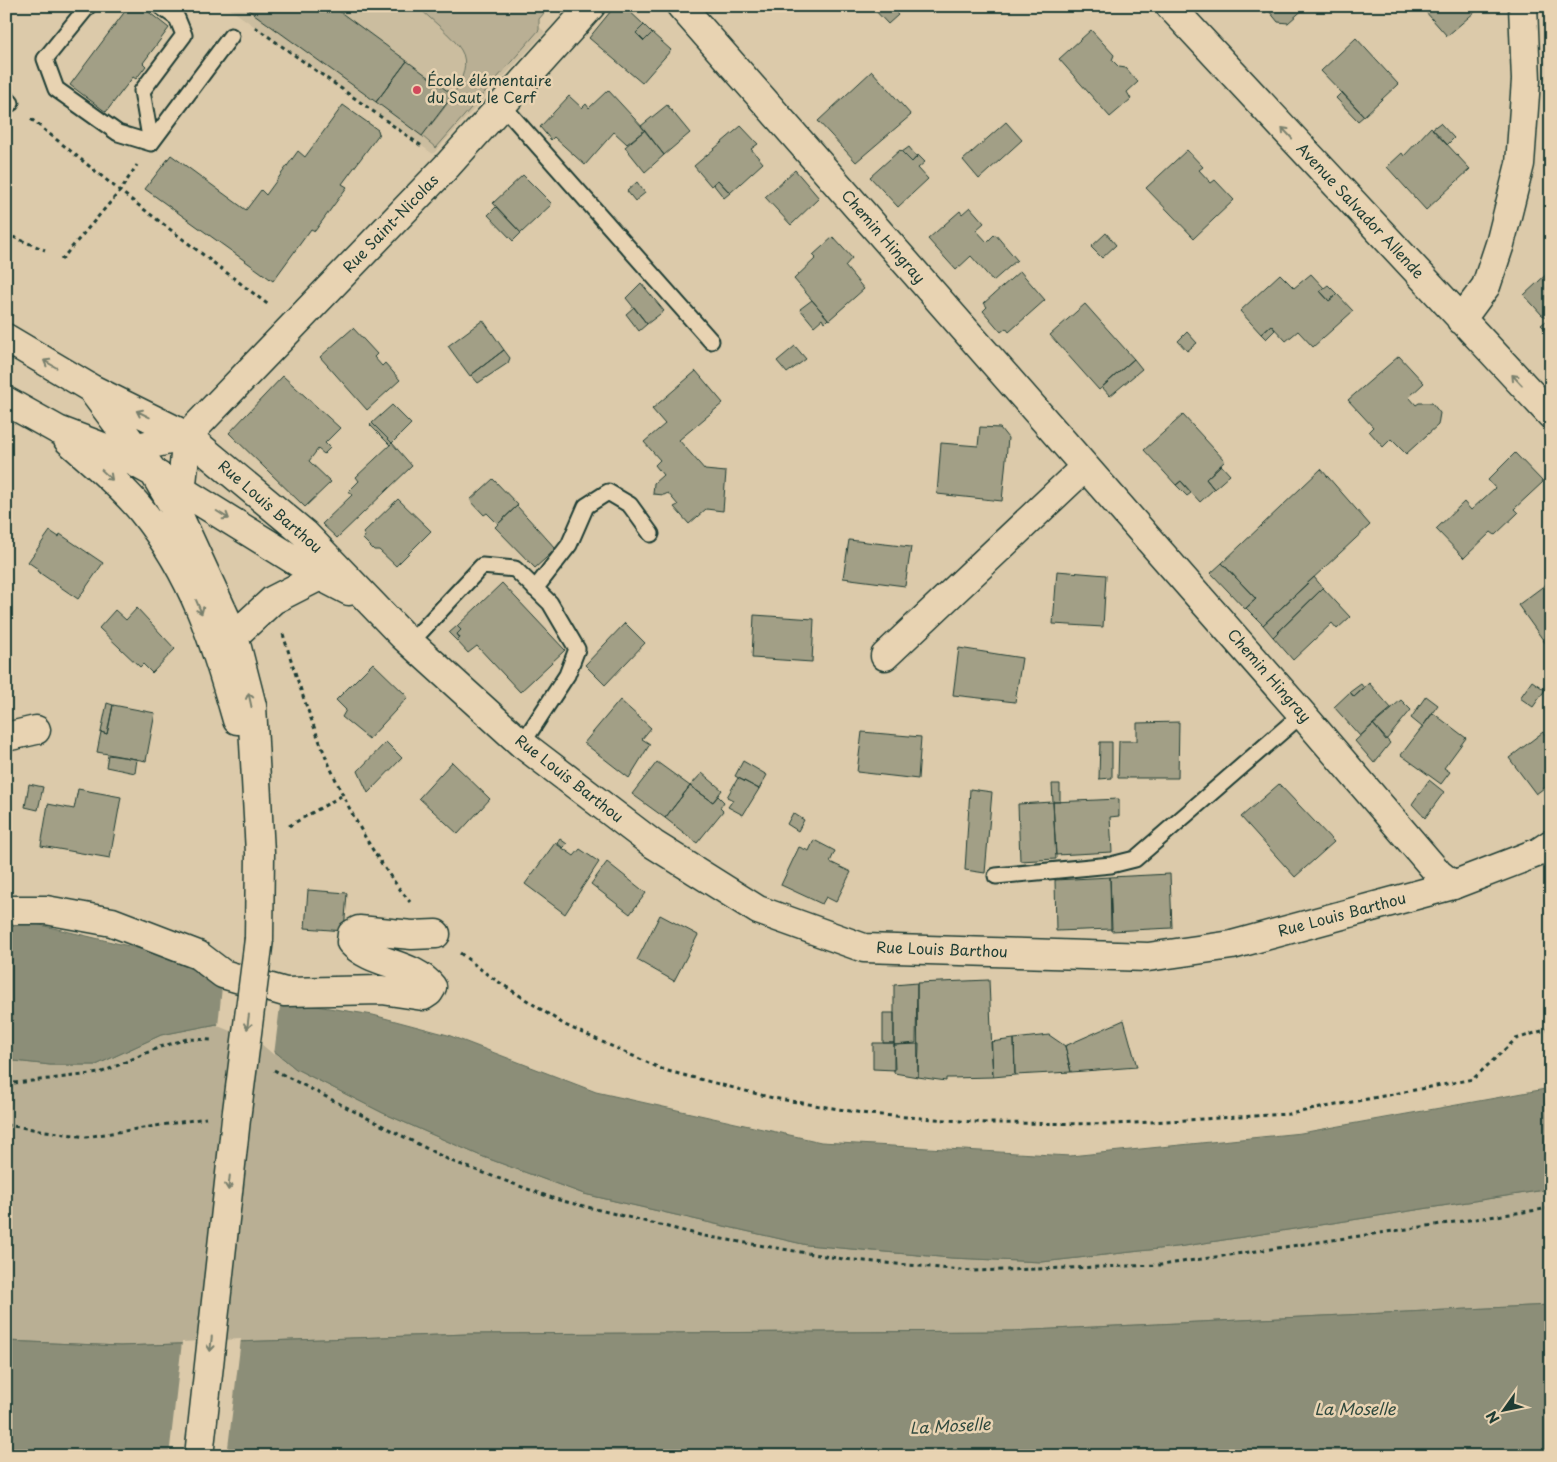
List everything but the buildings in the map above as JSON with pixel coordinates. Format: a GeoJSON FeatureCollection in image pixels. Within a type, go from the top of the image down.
{"type":"FeatureCollection","features":[{"type":"Feature","properties":{"kind":"main road","name":"Rue Saint-Nicolas"},"geometry":{"type":"LineString","coordinates":[[187,436],[448,165],[591,6]]}},
{"type":"Feature","properties":{"kind":"main road","name":"Chemin Hingray"},"geometry":{"type":"LineString","coordinates":[[681,6],[1446,880]]}},
{"type":"Feature","properties":{"kind":"main road","name":"Avenue Salvador Allende"},"geometry":{"type":"LineString","coordinates":[[1170,6],[1551,415]]}},
{"type":"Feature","properties":{"kind":"main road"},"geometry":{"type":"LineString","coordinates":[[1461,320],[1486,286],[1500,244],[1520,164],[1526,80],[1523,6]]}},
{"type":"Feature","properties":{"kind":"main road","name":"Rue Louis Barthou"},"geometry":{"type":"LineString","coordinates":[[6,338],[92,389],[187,436],[305,534],[370,603],[522,744],[653,844],[758,910],[864,948],[1148,957],[1232,945],[1539,852],[1551,844]]}},
{"type":"Feature","properties":{"kind":"main road"},"geometry":{"type":"LineString","coordinates":[[92,389],[126,450],[154,473],[180,502]]}},
{"type":"Feature","properties":{"kind":"main road"},"geometry":{"type":"LineString","coordinates":[[6,401],[58,430],[126,450],[187,436],[180,502],[190,534],[234,636],[252,706],[255,784],[260,843],[259,938],[236,1119],[199,1456]]}},
{"type":"Feature","properties":{"kind":"main road"},"geometry":{"type":"LineString","coordinates":[[58,430],[123,490],[142,512],[186,574],[214,641],[255,784]]}},
{"type":"Feature","properties":{"kind":"main road"},"geometry":{"type":"LineString","coordinates":[[885,656],[1085,467]]}},
{"type":"Feature","properties":{"kind":"main road","name":"Rue Louis Barthou"},"geometry":{"type":"LineString","coordinates":[[180,502],[370,603]]}},
{"type":"Feature","properties":{"kind":"main road","name":"Rue Louis Barthou"},"geometry":{"type":"LineString","coordinates":[[234,636],[273,600],[320,576]]}},
{"type":"Feature","properties":{"kind":"main road"},"geometry":{"type":"LineString","coordinates":[[6,737],[36,730]]}},
{"type":"Feature","properties":{"kind":"main road"},"geometry":{"type":"LineString","coordinates":[[6,910],[46,910],[112,922],[198,955],[223,974],[285,992],[382,990],[423,996],[432,987],[427,981],[402,967],[358,950],[351,942],[352,934],[359,930],[412,936],[436,934]]}},
{"type":"Feature","properties":{"kind":"lane"},"geometry":{"type":"LineString","coordinates":[[88,6],[45,59],[56,89],[118,133],[151,143]]}},
{"type":"Feature","properties":{"kind":"lane"},"geometry":{"type":"LineString","coordinates":[[151,143],[142,91],[184,35],[177,18],[160,6]]}},
{"type":"Feature","properties":{"kind":"lane"},"geometry":{"type":"LineString","coordinates":[[151,143],[231,36]]}},
{"type":"Feature","properties":{"kind":"lane"},"geometry":{"type":"LineString","coordinates":[[502,104],[711,341]]}},
{"type":"Feature","properties":{"kind":"lane"},"geometry":{"type":"LineString","coordinates":[[535,589],[569,545],[586,506],[608,492],[630,504],[651,534]]}},
{"type":"Feature","properties":{"kind":"lane"},"geometry":{"type":"LineString","coordinates":[[411,642],[482,566],[515,569],[550,603],[577,649],[567,675],[522,744]]}},
{"type":"Feature","properties":{"kind":"lane"},"geometry":{"type":"LineString","coordinates":[[996,876],[1111,865],[1135,859],[1302,714]]}},
{"type":"Feature","properties":{"kind":"path"},"geometry":{"type":"LineString","coordinates":[[250,23],[448,165]]}},
{"type":"Feature","properties":{"kind":"path"},"geometry":{"type":"LineString","coordinates":[[8,100],[120,191],[294,325]]}},
{"type":"Feature","properties":{"kind":"path"},"geometry":{"type":"LineString","coordinates":[[60,260],[120,191],[151,143]]}},
{"type":"Feature","properties":{"kind":"path"},"geometry":{"type":"LineString","coordinates":[[6,234],[45,250]]}},
{"type":"Feature","properties":{"kind":"path"},"geometry":{"type":"LineString","coordinates":[[273,600],[303,699],[325,759],[354,816],[399,889],[436,934],[488,975],[565,1025],[664,1070],[773,1098],[868,1114],[987,1123],[1116,1124],[1289,1114],[1473,1079],[1516,1039],[1551,1028]]}},
{"type":"Feature","properties":{"kind":"path"},"geometry":{"type":"LineString","coordinates":[[260,843],[343,795]]}},
{"type":"Feature","properties":{"kind":"path"},"geometry":{"type":"LineString","coordinates":[[6,1084],[100,1073],[160,1047],[187,1040],[220,1040]]}},
{"type":"Feature","properties":{"kind":"path"},"geometry":{"type":"LineString","coordinates":[[272,1069],[451,1161],[555,1199],[704,1236],[843,1259],[973,1271],[1161,1265],[1551,1208]]}},
{"type":"Feature","properties":{"kind":"path"},"geometry":{"type":"LineString","coordinates":[[6,1125],[86,1137],[206,1118],[236,1119]]}},
{"type":"Feature","properties":{"kind":"shaded area","name":"École élémentaire du Saut le Cerf"},"geometry":{"type":"Polygon","coordinates":[[[226,6],[519,6],[545,32],[433,154],[226,6]]]}},
{"type":"Feature","properties":{"kind":"shaded area"},"geometry":{"type":"Polygon","coordinates":[[[417,6],[550,6],[539,19],[539,30],[436,148],[422,136],[445,107],[460,83],[465,60],[461,50],[452,39],[417,6]]]}},
{"type":"Feature","properties":{"kind":"shaded area"},"geometry":{"type":"Polygon","coordinates":[[[217,1024],[261,1040],[296,1069],[383,1113],[481,1156],[584,1194],[807,1245],[951,1258],[1042,1262],[1185,1246],[1551,1189],[1551,1305],[1012,1331],[468,1334],[120,1346],[6,1341],[6,1060],[50,1065],[96,1065],[161,1035],[217,1024]]]}},
{"type":"Feature","properties":{"kind":"water"},"geometry":{"type":"Polygon","coordinates":[[[6,923],[32,923],[137,948],[191,965],[278,1000],[373,1015],[448,1035],[596,1092],[821,1142],[1070,1156],[1301,1133],[1551,1088],[1551,1189],[1185,1246],[1042,1262],[951,1258],[807,1245],[584,1194],[481,1156],[383,1113],[296,1069],[261,1040],[217,1024],[161,1035],[96,1065],[50,1065],[6,1060],[6,923]]]}},
{"type":"Feature","properties":{"kind":"water","name":"La Moselle"},"geometry":{"type":"Polygon","coordinates":[[[1551,1305],[1551,1456],[6,1456],[6,1341],[120,1346],[468,1334],[1012,1331],[1551,1305]]]}},
{"type":"Feature","properties":{"kind":"pier"},"geometry":{"type":"Polygon","coordinates":[[[223,977],[281,998],[274,1055],[260,1043],[218,1026],[223,977]]]}},
{"type":"Feature","properties":{"kind":"pier"},"geometry":{"type":"Polygon","coordinates":[[[241,1339],[227,1456],[169,1456],[182,1342],[241,1339]]]}},
{"type":"Feature","properties":{"kind":"place","name":"École élémentaire du Saut le Cerf"},"geometry":{"type":"Point","coordinates":[417,90]}}]}
